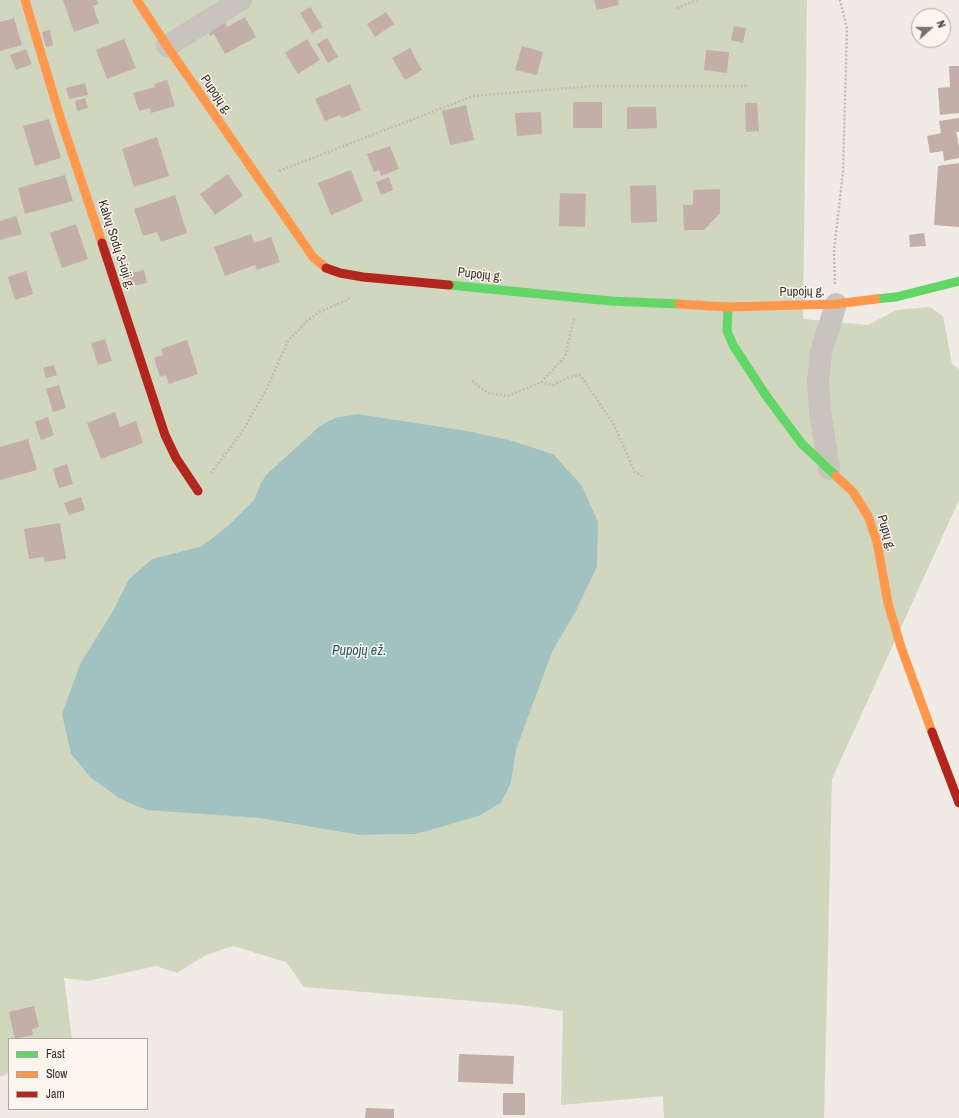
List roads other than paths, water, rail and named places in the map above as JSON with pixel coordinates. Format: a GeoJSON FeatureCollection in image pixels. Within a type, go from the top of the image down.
{"type":"FeatureCollection","features":[{"type":"Feature","properties":{"kind":"street","name":"Kalvų Sodų 3-ioji g."},"geometry":{"type":"LineString","coordinates":[[25,0],[61,120],[165,434],[176,458],[198,491]]}},
{"type":"Feature","properties":{"kind":"street","name":"Pupojų g."},"geometry":{"type":"LineString","coordinates":[[137,0],[167,46],[313,257],[328,269],[340,273],[362,276],[579,298],[728,307],[836,304],[896,297],[959,281]]}},
{"type":"Feature","properties":{"kind":"street"},"geometry":{"type":"LineString","coordinates":[[167,46],[241,0]]}},
{"type":"Feature","properties":{"kind":"street"},"geometry":{"type":"LineString","coordinates":[[829,469],[820,411],[818,381],[821,352],[836,304]]}},
{"type":"Feature","properties":{"kind":"street","name":"Pupų g."},"geometry":{"type":"LineString","coordinates":[[728,307],[727,331],[732,345],[767,397],[802,444],[853,492],[868,516],[877,542],[888,603],[901,647],[959,803]]}},
{"type":"Feature","properties":{"kind":"water","name":"Pupojų ež."},"geometry":{"type":"Polygon","coordinates":[[[358,414],[468,431],[513,441],[553,454],[582,486],[598,522],[597,567],[575,613],[553,650],[516,750],[511,783],[501,803],[479,816],[417,834],[359,835],[259,818],[147,810],[120,799],[90,777],[71,754],[62,714],[81,662],[112,613],[129,579],[152,559],[202,546],[229,525],[254,500],[266,475],[320,426],[335,418],[358,414]]]}}]}
